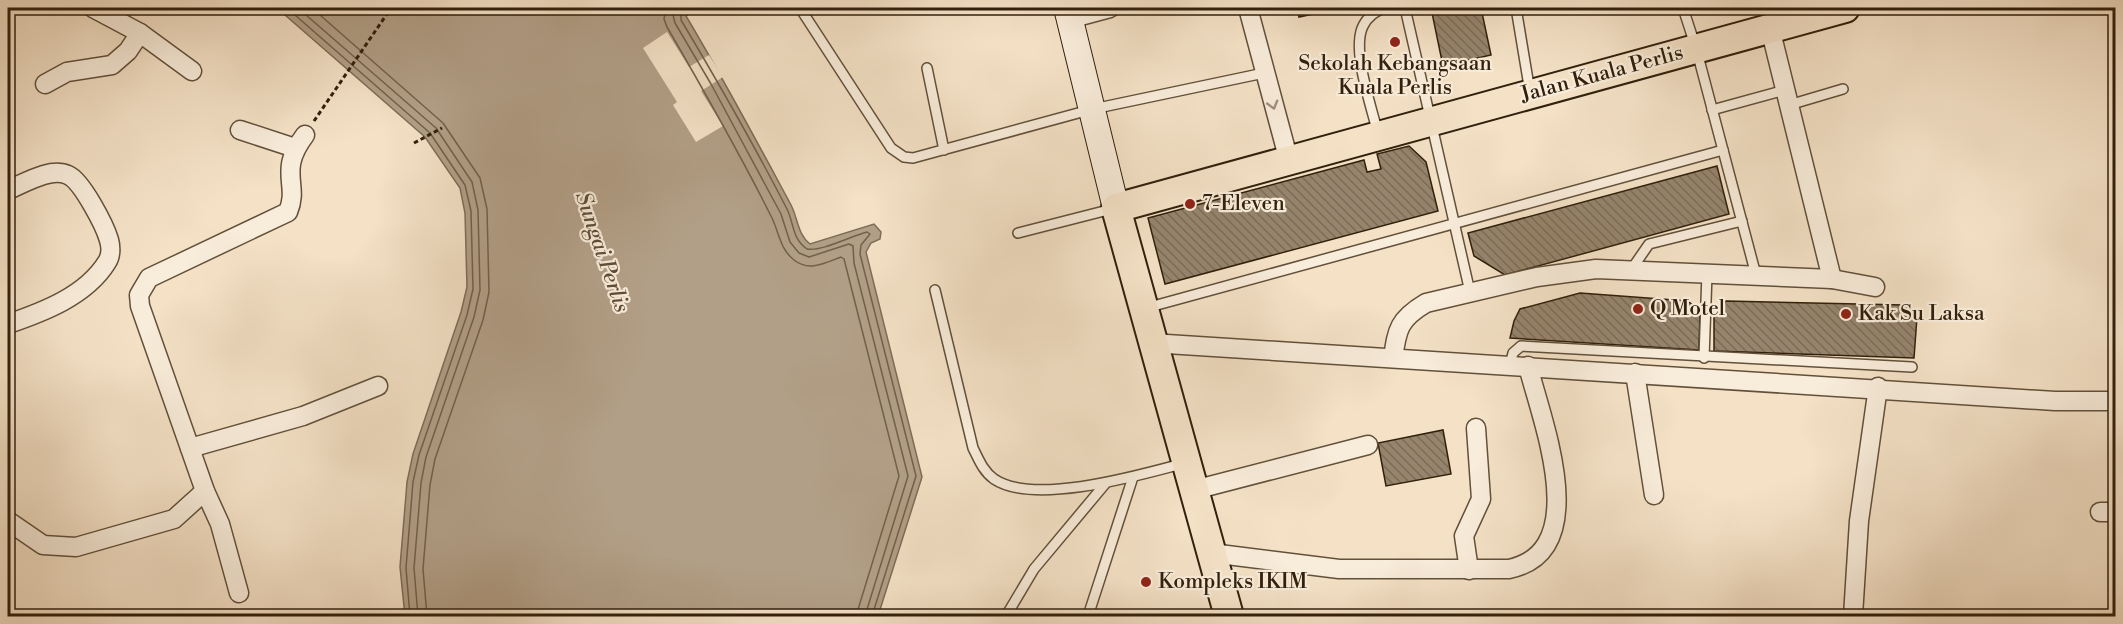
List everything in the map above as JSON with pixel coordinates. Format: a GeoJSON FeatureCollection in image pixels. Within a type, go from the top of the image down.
{"type":"FeatureCollection","features":[{"type":"Feature","properties":{"kind":"main road","name":"Jalan Kuala Perlis"},"geometry":{"type":"LineString","coordinates":[[1116,208],[1845,8]]}},
{"type":"Feature","properties":{"kind":"main road"},"geometry":{"type":"LineString","coordinates":[[1068,13],[1151,343],[1229,616]]}},
{"type":"Feature","properties":{"kind":"street"},"geometry":{"type":"LineString","coordinates":[[93,8],[140,33],[192,71]]}},
{"type":"Feature","properties":{"kind":"street"},"geometry":{"type":"LineString","coordinates":[[1068,13],[1110,8]]}},
{"type":"Feature","properties":{"kind":"street"},"geometry":{"type":"LineString","coordinates":[[1248,8],[1289,161]]}},
{"type":"Feature","properties":{"kind":"street"},"geometry":{"type":"LineString","coordinates":[[1770,28],[1832,279]]}},
{"type":"Feature","properties":{"kind":"street"},"geometry":{"type":"LineString","coordinates":[[45,84],[67,72],[112,64],[128,51],[140,33]]}},
{"type":"Feature","properties":{"kind":"street"},"geometry":{"type":"LineString","coordinates":[[238,593],[224,536],[205,491],[140,306],[143,285],[149,278],[286,214],[291,204],[290,162],[300,142],[240,130]]}},
{"type":"Feature","properties":{"kind":"street"},"geometry":{"type":"LineString","coordinates":[[8,190],[46,175],[68,175],[80,185],[109,239],[110,247],[107,261],[95,276],[72,296],[36,314],[8,324]]}},
{"type":"Feature","properties":{"kind":"street"},"geometry":{"type":"LineString","coordinates":[[1393,358],[1398,328],[1416,309],[1426,303],[1568,271],[1707,272],[1832,279],[1875,287]]}},
{"type":"Feature","properties":{"kind":"street"},"geometry":{"type":"LineString","coordinates":[[1151,343],[1878,387],[2055,401],[2115,401]]}},
{"type":"Feature","properties":{"kind":"street"},"geometry":{"type":"LineString","coordinates":[[1211,553],[1339,569],[1469,570],[1509,569],[1525,566],[1544,551],[1555,526],[1557,496],[1556,481],[1528,366]]}},
{"type":"Feature","properties":{"kind":"street"},"geometry":{"type":"LineString","coordinates":[[1635,373],[1654,495]]}},
{"type":"Feature","properties":{"kind":"street"},"geometry":{"type":"LineString","coordinates":[[190,448],[303,416],[378,386]]}},
{"type":"Feature","properties":{"kind":"street"},"geometry":{"type":"LineString","coordinates":[[1853,616],[1859,521],[1878,387]]}},
{"type":"Feature","properties":{"kind":"street"},"geometry":{"type":"LineString","coordinates":[[1469,570],[1464,539],[1481,499],[1476,428]]}},
{"type":"Feature","properties":{"kind":"street"},"geometry":{"type":"LineString","coordinates":[[1194,490],[1368,445]]}},
{"type":"Feature","properties":{"kind":"street"},"geometry":{"type":"LineString","coordinates":[[8,521],[43,545],[76,547],[174,519],[205,491]]}},
{"type":"Feature","properties":{"kind":"lane"},"geometry":{"type":"LineString","coordinates":[[800,8],[891,148],[904,157],[913,158],[1093,109],[1264,73]]}},
{"type":"Feature","properties":{"kind":"lane"},"geometry":{"type":"LineString","coordinates":[[1379,136],[1364,76],[1360,36],[1372,14],[1384,8]]}},
{"type":"Feature","properties":{"kind":"lane"},"geometry":{"type":"LineString","coordinates":[[1405,8],[1470,292]]}},
{"type":"Feature","properties":{"kind":"lane"},"geometry":{"type":"LineString","coordinates":[[1516,8],[1530,94]]}},
{"type":"Feature","properties":{"kind":"lane"},"geometry":{"type":"LineString","coordinates":[[1683,8],[1696,48],[1756,275]]}},
{"type":"Feature","properties":{"kind":"lane"},"geometry":{"type":"LineString","coordinates":[[927,68],[944,150]]}},
{"type":"Feature","properties":{"kind":"lane"},"geometry":{"type":"LineString","coordinates":[[1712,110],[1843,88]]}},
{"type":"Feature","properties":{"kind":"lane"},"geometry":{"type":"LineString","coordinates":[[1144,309],[1723,150]]}},
{"type":"Feature","properties":{"kind":"lane"},"geometry":{"type":"LineString","coordinates":[[1018,233],[1116,208]]}},
{"type":"Feature","properties":{"kind":"lane"},"geometry":{"type":"LineString","coordinates":[[1631,270],[1649,244],[1742,221]]}},
{"type":"Feature","properties":{"kind":"lane"},"geometry":{"type":"LineString","coordinates":[[1704,357],[1707,272]]}},
{"type":"Feature","properties":{"kind":"lane"},"geometry":{"type":"LineString","coordinates":[[935,290],[973,448],[984,470],[1006,485],[1024,489],[1105,484],[1187,463]]}},
{"type":"Feature","properties":{"kind":"lane"},"geometry":{"type":"LineString","coordinates":[[1510,365],[1513,353],[1521,346],[1912,367]]}},
{"type":"Feature","properties":{"kind":"lane"},"geometry":{"type":"LineString","coordinates":[[1088,616],[1133,477]]}},
{"type":"Feature","properties":{"kind":"lane"},"geometry":{"type":"LineString","coordinates":[[1006,616],[1034,569],[1105,484]]}},
{"type":"Feature","properties":{"kind":"path"},"geometry":{"type":"LineString","coordinates":[[300,142],[391,8]]}},
{"type":"Feature","properties":{"kind":"path"},"geometry":{"type":"LineString","coordinates":[[414,142],[442,128]]}},
{"type":"Feature","properties":{"kind":"water","name":"Sungai Perlis"},"geometry":{"type":"Polygon","coordinates":[[[277,8],[697,8],[686,16],[790,203],[806,240],[810,244],[874,224],[881,232],[880,239],[871,243],[866,252],[922,477],[878,616],[405,616],[400,567],[407,482],[413,454],[461,312],[467,287],[465,213],[460,188],[425,137],[277,8]]]}},
{"type":"Feature","properties":{"kind":"pier"},"geometry":{"type":"Polygon","coordinates":[[[667,32],[689,67],[709,55],[723,77],[701,91],[723,126],[696,142],[673,105],[677,102],[643,48],[667,32]]]}},
{"type":"Feature","properties":{"kind":"building"},"geometry":{"type":"Polygon","coordinates":[[[1297,8],[1331,8],[1332,10],[1299,17],[1297,8]]]}},
{"type":"Feature","properties":{"kind":"building"},"geometry":{"type":"Polygon","coordinates":[[[1431,8],[1481,8],[1491,55],[1443,66],[1431,8]]]}},
{"type":"Feature","properties":{"kind":"building"},"geometry":{"type":"Polygon","coordinates":[[[1409,146],[1426,162],[1438,211],[1165,284],[1148,218],[1364,160],[1367,172],[1381,169],[1377,154],[1409,146]]]}},
{"type":"Feature","properties":{"kind":"building"},"geometry":{"type":"Polygon","coordinates":[[[1717,166],[1729,214],[1505,275],[1474,256],[1468,233],[1717,166]]]}},
{"type":"Feature","properties":{"kind":"building"},"geometry":{"type":"Polygon","coordinates":[[[1580,293],[1688,301],[1700,312],[1699,350],[1510,338],[1520,309],[1580,293]]]}},
{"type":"Feature","properties":{"kind":"building"},"geometry":{"type":"Polygon","coordinates":[[[1726,301],[1905,305],[1917,317],[1914,358],[1714,351],[1714,315],[1726,301]]]}},
{"type":"Feature","properties":{"kind":"building"},"geometry":{"type":"Polygon","coordinates":[[[1443,430],[1451,474],[1386,486],[1378,443],[1443,430]]]}},
{"type":"Feature","properties":{"kind":"place","name":"Sekolah Kebangsaan Kuala Perlis"},"geometry":{"type":"Point","coordinates":[1395,42]}},
{"type":"Feature","properties":{"kind":"place","name":"7-Eleven"},"geometry":{"type":"Point","coordinates":[1190,204]}},
{"type":"Feature","properties":{"kind":"place","name":"Q Motel"},"geometry":{"type":"Point","coordinates":[1638,309]}},
{"type":"Feature","properties":{"kind":"place","name":"Kak Su Laksa"},"geometry":{"type":"Point","coordinates":[1846,314]}},
{"type":"Feature","properties":{"kind":"place","name":"Kompleks IKIM"},"geometry":{"type":"Point","coordinates":[1146,582]}}]}
